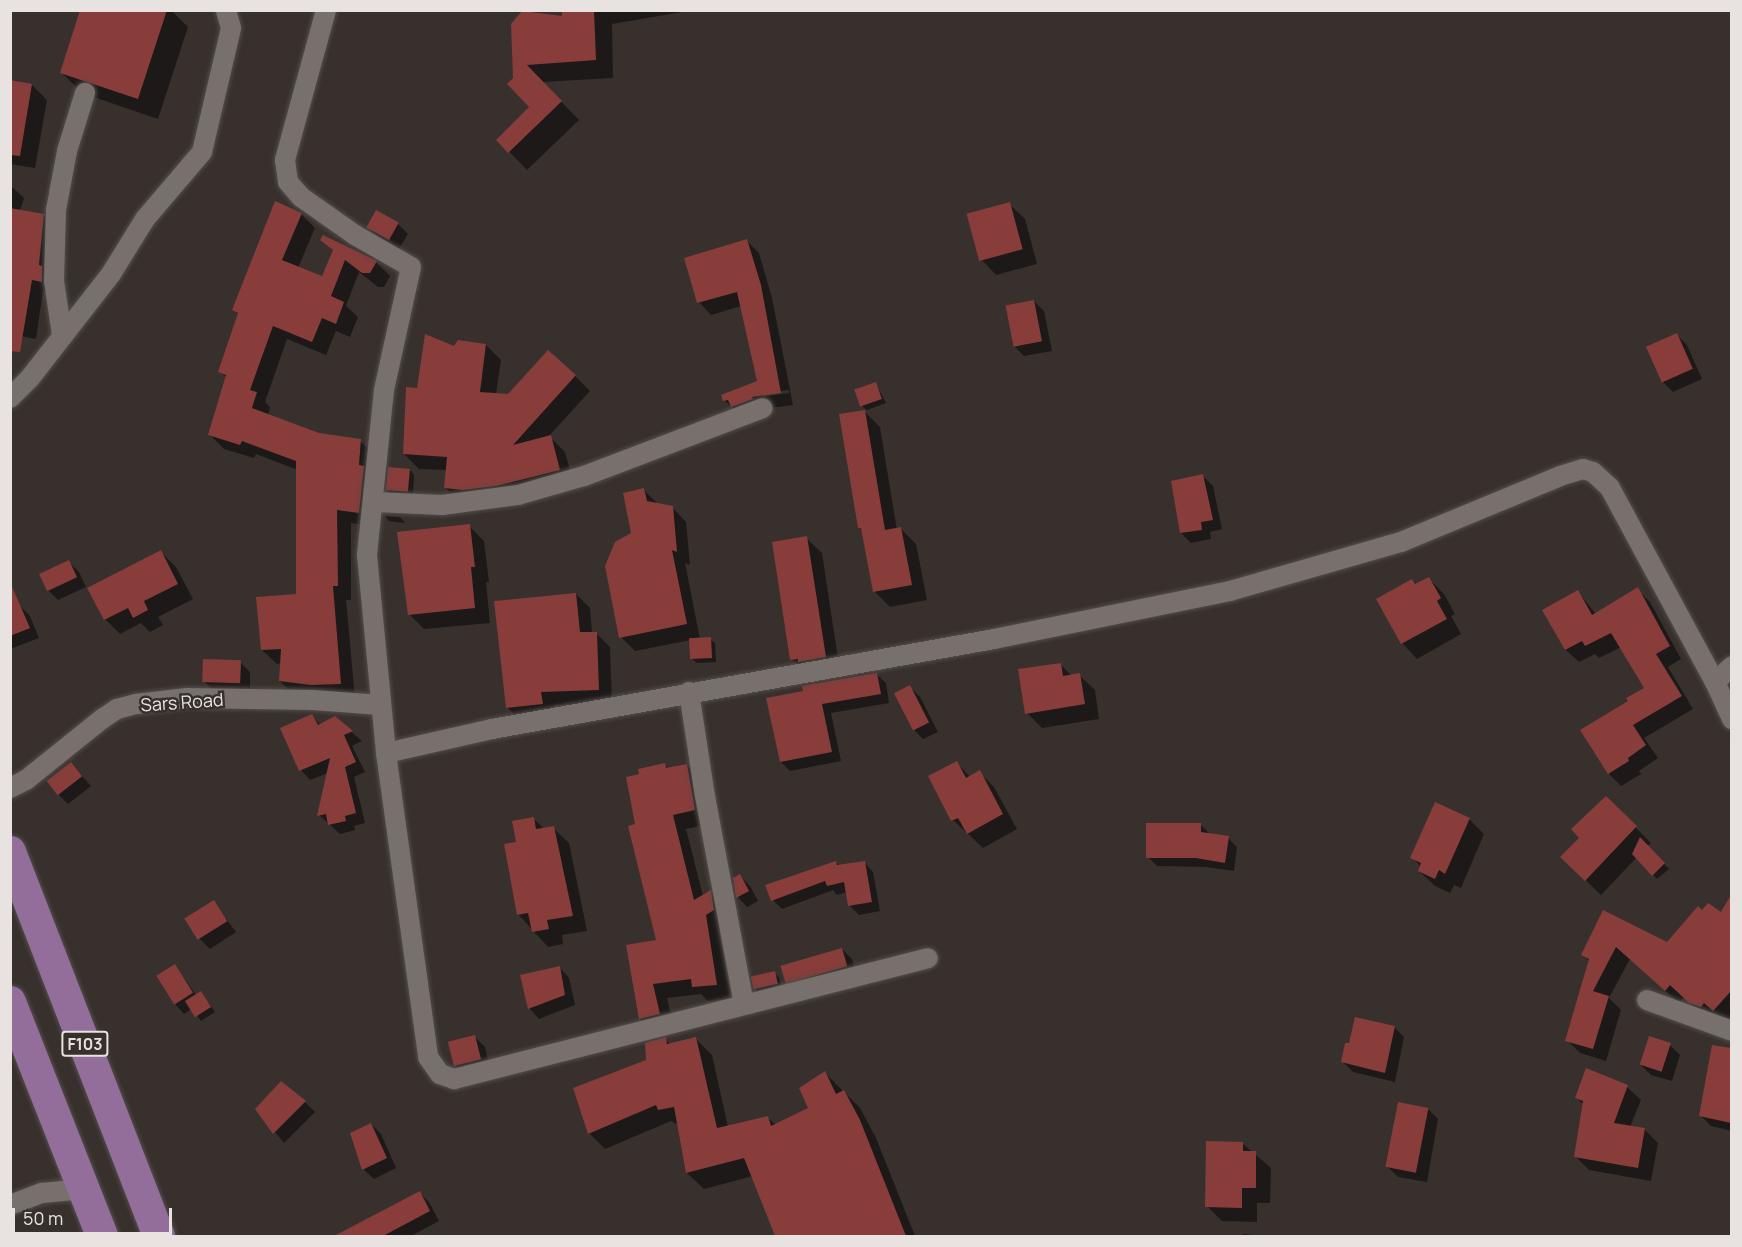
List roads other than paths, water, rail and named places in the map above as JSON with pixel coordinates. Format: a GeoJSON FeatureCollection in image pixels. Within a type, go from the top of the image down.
{"type":"FeatureCollection","features":[{"type":"Feature","properties":{"kind":"main road","name":"F103"},"geometry":{"type":"LineString","coordinates":[[10,852],[159,1236]]}},
{"type":"Feature","properties":{"kind":"main road","name":"F103"},"geometry":{"type":"LineString","coordinates":[[10,1002],[102,1236]]}},
{"type":"Feature","properties":{"kind":"street"},"geometry":{"type":"LineString","coordinates":[[10,398],[30,378],[111,274],[145,219],[202,152],[231,28],[226,10]]}},
{"type":"Feature","properties":{"kind":"street"},"geometry":{"type":"LineString","coordinates":[[326,10],[285,160],[288,182],[301,197],[355,235],[411,267],[384,390],[375,502],[367,555],[386,753],[428,1057],[440,1074],[454,1079],[928,958]]}},
{"type":"Feature","properties":{"kind":"street"},"geometry":{"type":"LineString","coordinates":[[62,335],[54,281],[56,210],[67,151],[85,93]]}},
{"type":"Feature","properties":{"kind":"street"},"geometry":{"type":"LineString","coordinates":[[375,502],[442,505],[518,495],[584,476],[763,408]]}},
{"type":"Feature","properties":{"kind":"street"},"geometry":{"type":"LineString","coordinates":[[386,753],[492,729],[994,639],[1230,591],[1401,542],[1560,476],[1583,469],[1593,472],[1610,488],[1715,682],[1731,719]]}},
{"type":"Feature","properties":{"kind":"street"},"geometry":{"type":"LineString","coordinates":[[1715,682],[1731,666]]}},
{"type":"Feature","properties":{"kind":"street"},"geometry":{"type":"LineString","coordinates":[[689,692],[705,796],[744,1004]]}},
{"type":"Feature","properties":{"kind":"street","name":"Sars Road"},"geometry":{"type":"LineString","coordinates":[[10,788],[26,780],[102,719],[117,709],[136,704],[188,698],[313,700],[381,705]]}},
{"type":"Feature","properties":{"kind":"street"},"geometry":{"type":"LineString","coordinates":[[1647,1000],[1731,1031]]}},
{"type":"Feature","properties":{"kind":"street"},"geometry":{"type":"LineString","coordinates":[[10,1205],[42,1193],[84,1189]]}}]}
